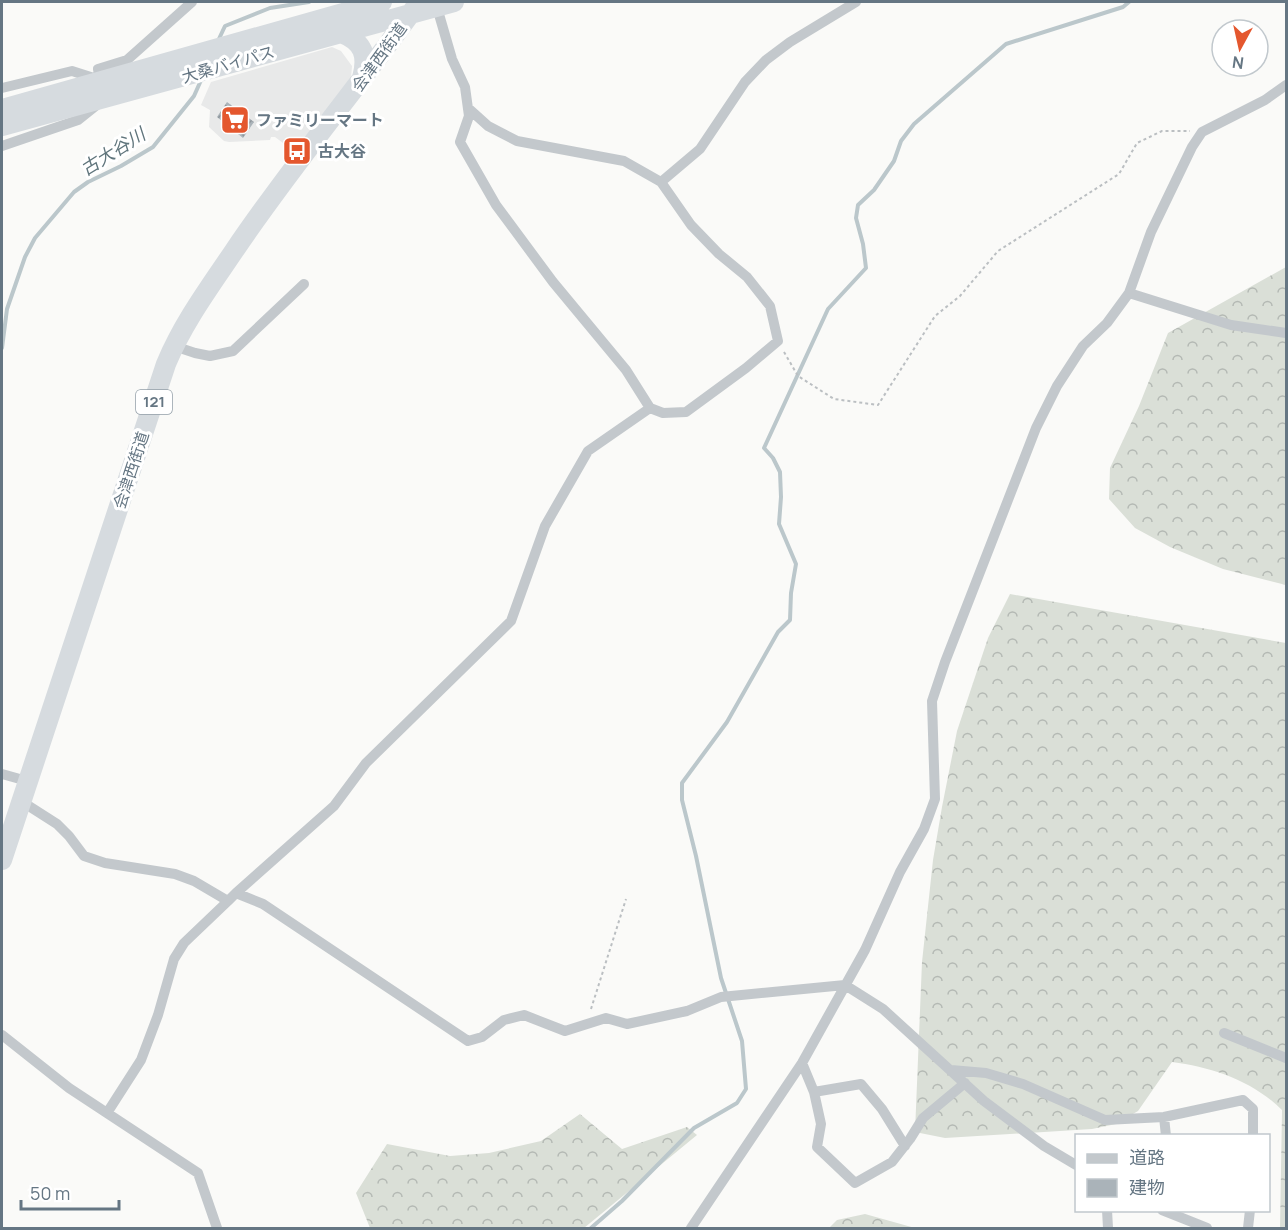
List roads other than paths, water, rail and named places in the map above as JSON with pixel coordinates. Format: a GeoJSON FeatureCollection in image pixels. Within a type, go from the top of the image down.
{"type":"FeatureCollection","features":[{"type":"Feature","properties":{"kind":"highway","name":"大桑バイパス"},"geometry":{"type":"LineString","coordinates":[[2,126],[109,91],[201,52],[382,2]]}},
{"type":"Feature","properties":{"kind":"highway","name":"大桑バイパス"},"geometry":{"type":"LineString","coordinates":[[2,109],[192,74],[341,33],[431,5]]}},
{"type":"Feature","properties":{"kind":"highway","name":"会津西街道"},"geometry":{"type":"LineString","coordinates":[[2,860],[174,346],[208,290],[282,182],[360,84],[431,5]]}},
{"type":"Feature","properties":{"kind":"highway"},"geometry":{"type":"LineString","coordinates":[[341,33],[355,41],[365,54],[365,67],[360,84]]}},
{"type":"Feature","properties":{"kind":"street"},"geometry":{"type":"LineString","coordinates":[[109,91],[98,69],[127,60],[192,2]]}},
{"type":"Feature","properties":{"kind":"street"},"geometry":{"type":"LineString","coordinates":[[660,182],[700,149],[745,82],[766,60],[790,42],[855,2]]}},
{"type":"Feature","properties":{"kind":"street"},"geometry":{"type":"LineString","coordinates":[[431,5],[465,87],[469,116],[460,142],[496,205],[553,282],[626,369],[651,408],[663,413],[686,412],[746,368],[778,341],[770,306],[747,277],[719,254],[691,225],[660,182],[624,161],[517,141],[488,126],[468,108]]}},
{"type":"Feature","properties":{"kind":"street"},"geometry":{"type":"LineString","coordinates":[[2,88],[72,71],[109,91]]}},
{"type":"Feature","properties":{"kind":"street"},"geometry":{"type":"LineString","coordinates":[[691,1228],[802,1063],[865,950],[900,872],[924,829],[935,799],[932,701],[1036,428],[1057,386],[1083,346],[1107,323],[1129,293],[1151,232],[1192,147],[1202,132],[1265,100],[1287,85]]}},
{"type":"Feature","properties":{"kind":"street"},"geometry":{"type":"LineString","coordinates":[[2,146],[78,120],[109,91]]}},
{"type":"Feature","properties":{"kind":"street"},"geometry":{"type":"LineString","coordinates":[[174,346],[210,356],[233,351],[304,284]]}},
{"type":"Feature","properties":{"kind":"street"},"geometry":{"type":"LineString","coordinates":[[1129,293],[1231,325],[1287,333]]}},
{"type":"Feature","properties":{"kind":"street"},"geometry":{"type":"LineString","coordinates":[[107,1113],[141,1060],[158,1015],[174,959],[184,943],[334,806],[366,763],[511,621],[545,526],[588,451],[651,408]]}},
{"type":"Feature","properties":{"kind":"street"},"geometry":{"type":"LineString","coordinates":[[2,774],[27,781]]}},
{"type":"Feature","properties":{"kind":"street"},"geometry":{"type":"LineString","coordinates":[[21,801],[57,824],[84,856],[105,863],[175,874],[232,897],[263,904],[468,1041],[482,1037],[504,1020],[524,1015],[565,1031],[606,1018],[627,1023],[687,1011],[720,996],[845,985],[884,1009],[984,1101],[1044,1146],[1075,1165]]}},
{"type":"Feature","properties":{"kind":"street"},"geometry":{"type":"LineString","coordinates":[[1224,1033],[1287,1058]]}},
{"type":"Feature","properties":{"kind":"street"},"geometry":{"type":"LineString","coordinates":[[2,1035],[69,1088],[198,1173],[217,1228]]}},
{"type":"Feature","properties":{"kind":"street"},"geometry":{"type":"LineString","coordinates":[[802,1063],[814,1092],[821,1124],[817,1147],[855,1183],[892,1161],[905,1146],[922,1118],[965,1083]]}},
{"type":"Feature","properties":{"kind":"street"},"geometry":{"type":"LineString","coordinates":[[951,1070],[986,1073],[1023,1084],[1105,1120],[1164,1117],[1243,1100],[1253,1110],[1253,1134]]}},
{"type":"Feature","properties":{"kind":"street"},"geometry":{"type":"LineString","coordinates":[[814,1092],[861,1084],[882,1109],[905,1146]]}},
{"type":"Feature","properties":{"kind":"street"},"geometry":{"type":"LineString","coordinates":[[1164,1117],[1166,1134]]}},
{"type":"Feature","properties":{"kind":"street"},"geometry":{"type":"LineString","coordinates":[[1107,1212],[1108,1228]]}},
{"type":"Feature","properties":{"kind":"street"},"geometry":{"type":"LineString","coordinates":[[1169,1212],[1192,1226],[1207,1228]]}},
{"type":"Feature","properties":{"kind":"street"},"geometry":{"type":"LineString","coordinates":[[1248,1228],[1250,1212]]}},
{"type":"Feature","properties":{"kind":"waterway","name":"古大谷川"},"geometry":{"type":"LineString","coordinates":[[218,41],[225,26],[270,8],[309,2]]}},
{"type":"Feature","properties":{"kind":"waterway"},"geometry":{"type":"LineString","coordinates":[[591,1228],[622,1201],[694,1128],[737,1103],[746,1089],[742,1041],[721,978],[682,800],[682,783],[727,722],[778,632],[790,620],[791,593],[796,564],[779,524],[780,472],[773,458],[764,448],[828,309],[866,268],[856,218],[858,205],[874,190],[894,161],[901,141],[914,124],[1006,44],[1123,7],[1129,2]]}},
{"type":"Feature","properties":{"kind":"waterway","name":"古大谷川"},"geometry":{"type":"LineString","coordinates":[[2,348],[7,309],[25,257],[35,238],[74,192],[153,147],[194,96],[202,78]]}},
{"type":"Feature","properties":{"kind":"place","name":"ファミリーマート"},"geometry":{"type":"Point","coordinates":[235,120]}},
{"type":"Feature","properties":{"kind":"place","name":"古大谷"},"geometry":{"type":"Point","coordinates":[297,151]}}]}
